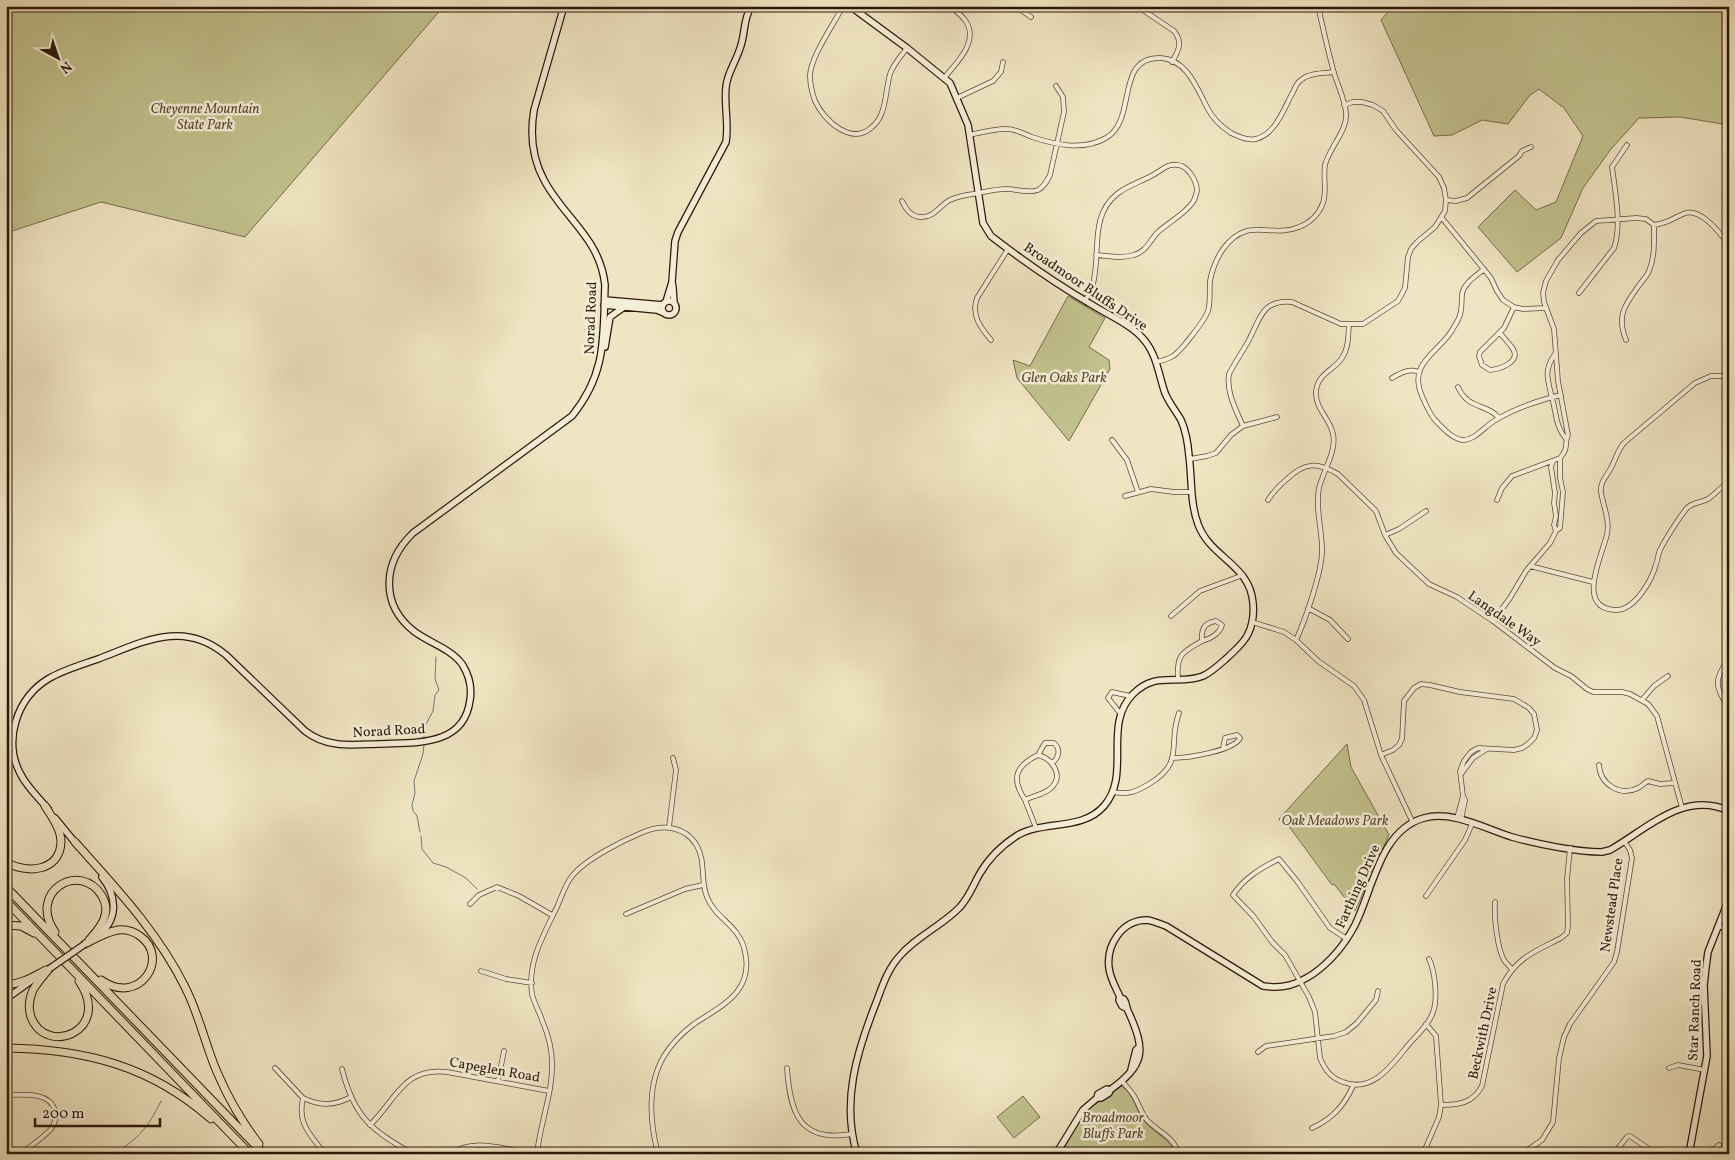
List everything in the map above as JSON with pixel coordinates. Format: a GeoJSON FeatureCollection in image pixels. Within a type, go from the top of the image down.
{"type":"FeatureCollection","features":[{"type":"Feature","properties":{"kind":"highway"},"geometry":{"type":"LineString","coordinates":[[6,862],[17,868],[33,870],[45,866],[55,858],[60,845],[60,837],[57,826],[46,806]]}},
{"type":"Feature","properties":{"kind":"highway"},"geometry":{"type":"LineString","coordinates":[[75,842],[108,878],[167,955],[194,1004],[217,1072],[228,1097],[265,1154]]}},
{"type":"Feature","properties":{"kind":"highway"},"geometry":{"type":"LineString","coordinates":[[66,948],[48,920],[46,907],[51,895],[57,888],[73,881],[86,882],[92,885],[101,894],[106,907],[102,925],[85,944]]}},
{"type":"Feature","properties":{"kind":"highway"},"geometry":{"type":"LineString","coordinates":[[6,887],[265,1154]]}},
{"type":"Feature","properties":{"kind":"highway"},"geometry":{"type":"LineString","coordinates":[[6,901],[248,1154]]}},
{"type":"Feature","properties":{"kind":"highway"},"geometry":{"type":"LineString","coordinates":[[6,925],[15,925],[27,929],[58,954]]}},
{"type":"Feature","properties":{"kind":"highway"},"geometry":{"type":"LineString","coordinates":[[76,958],[101,980],[118,988],[135,986],[141,982],[149,972],[153,960],[150,948],[143,938],[134,932],[125,930],[111,932],[85,944]]}},
{"type":"Feature","properties":{"kind":"highway"},"geometry":{"type":"LineString","coordinates":[[49,969],[33,989],[30,996],[29,1009],[33,1020],[40,1029],[51,1035],[65,1036],[72,1034],[83,1025],[87,1019],[89,1007],[86,994],[68,964]]}},
{"type":"Feature","properties":{"kind":"highway"},"geometry":{"type":"LineString","coordinates":[[6,984],[16,984],[49,969]]}},
{"type":"Feature","properties":{"kind":"highway"},"geometry":{"type":"LineString","coordinates":[[6,1048],[69,1052],[106,1060],[134,1070],[170,1088],[192,1103],[248,1154]]}},
{"type":"Feature","properties":{"kind":"street","name":"Norad Road"},"geometry":{"type":"LineString","coordinates":[[6,999],[100,934],[114,914],[114,901],[108,885],[20,774],[13,752],[12,738],[20,710],[28,697],[38,687],[55,675],[150,639],[184,635],[208,642],[220,650],[299,726],[316,739],[338,745],[424,741],[449,734],[465,718],[470,706],[470,683],[462,665],[455,656],[414,632],[397,613],[391,600],[389,586],[392,562],[404,542],[413,534],[572,416],[591,389],[601,358],[604,274],[598,257],[585,234],[544,179],[534,152],[532,124],[534,110],[564,6]]}},
{"type":"Feature","properties":{"kind":"street"},"geometry":{"type":"LineString","coordinates":[[664,313],[662,309],[672,282],[675,241],[678,232],[726,142],[728,132],[726,85],[740,50],[744,25],[751,6]]}},
{"type":"Feature","properties":{"kind":"street"},"geometry":{"type":"LineString","coordinates":[[843,6],[816,57],[810,75],[815,102],[835,126],[842,131],[851,134],[861,133],[870,129],[878,121],[891,72],[907,48]]}},
{"type":"Feature","properties":{"kind":"street","name":"Broadmoor Bluffs Drive"},"geometry":{"type":"LineString","coordinates":[[850,6],[945,77],[950,83],[965,116],[970,135],[977,193],[983,223],[991,236],[1085,301],[1139,335],[1148,345],[1165,394],[1184,428],[1190,459],[1192,492],[1197,522],[1201,531],[1217,551],[1248,582],[1253,598],[1252,622],[1244,641],[1211,671],[1196,678],[1164,679],[1148,684],[1130,696],[1120,714],[1118,724],[1116,776],[1113,792]]}},
{"type":"Feature","properties":{"kind":"street"},"geometry":{"type":"LineString","coordinates":[[945,77],[964,54],[970,39],[965,20],[950,6]]}},
{"type":"Feature","properties":{"kind":"street"},"geometry":{"type":"LineString","coordinates":[[1015,6],[1032,17]]}},
{"type":"Feature","properties":{"kind":"street"},"geometry":{"type":"LineString","coordinates":[[1137,6],[1178,35],[1180,46],[1172,62]]}},
{"type":"Feature","properties":{"kind":"street"},"geometry":{"type":"LineString","coordinates":[[1155,362],[1174,356],[1203,321],[1208,310],[1210,279],[1223,250],[1233,238],[1244,232],[1258,229],[1286,230],[1298,228],[1317,213],[1322,204],[1325,194],[1325,165],[1345,124],[1346,113],[1318,6]]}},
{"type":"Feature","properties":{"kind":"street"},"geometry":{"type":"LineString","coordinates":[[970,135],[1007,128],[1057,144],[1072,146],[1083,146],[1107,138],[1115,130],[1125,110],[1129,84],[1134,70],[1142,63],[1161,58],[1172,62],[1186,71],[1194,80],[1207,108],[1225,129],[1236,136],[1255,139],[1264,136],[1273,128],[1300,80],[1308,76],[1334,72]]}},
{"type":"Feature","properties":{"kind":"street"},"geometry":{"type":"LineString","coordinates":[[957,98],[993,81],[1001,72],[1003,62]]}},
{"type":"Feature","properties":{"kind":"street"},"geometry":{"type":"LineString","coordinates":[[902,200],[907,210],[913,215],[928,217],[949,201],[960,196],[1008,189],[1038,190],[1046,183],[1050,176],[1064,112],[1063,98],[1056,86]]}},
{"type":"Feature","properties":{"kind":"street"},"geometry":{"type":"LineString","coordinates":[[1243,426],[1229,391],[1229,374],[1264,310],[1276,303],[1292,302],[1341,324],[1363,324],[1398,300],[1405,288],[1408,257],[1411,249],[1442,218],[1445,211],[1444,188],[1439,177],[1396,130],[1383,112],[1373,105],[1362,102],[1344,105]]}},
{"type":"Feature","properties":{"kind":"street"},"geometry":{"type":"LineString","coordinates":[[1579,293],[1614,248],[1617,240],[1616,195],[1612,167],[1627,145]]}},
{"type":"Feature","properties":{"kind":"street"},"geometry":{"type":"LineString","coordinates":[[1446,200],[1456,201],[1466,198],[1519,156],[1522,151],[1531,147]]}},
{"type":"Feature","properties":{"kind":"street"},"geometry":{"type":"LineString","coordinates":[[1085,301],[1094,282],[1096,255],[1099,220],[1109,202],[1117,194],[1156,174],[1169,165],[1178,165],[1187,170],[1196,184],[1195,199],[1189,207],[1158,232],[1139,254],[1126,257],[1096,255]]}},
{"type":"Feature","properties":{"kind":"street"},"geometry":{"type":"LineString","coordinates":[[1497,500],[1502,488],[1512,476],[1560,458],[1566,451],[1568,435],[1560,396],[1554,329],[1545,308],[1543,293],[1546,281],[1558,260],[1581,233],[1596,221],[1636,218],[1646,219],[1654,225],[1668,223],[1690,212],[1712,224],[1729,245]]}},
{"type":"Feature","properties":{"kind":"street"},"geometry":{"type":"LineString","coordinates":[[1442,218],[1484,270],[1500,295],[1514,306],[1529,310],[1545,308]]}},
{"type":"Feature","properties":{"kind":"street"},"geometry":{"type":"LineString","coordinates":[[1626,340],[1621,327],[1621,316],[1630,298],[1649,272],[1654,254],[1654,225]]}},
{"type":"Feature","properties":{"kind":"street"},"geometry":{"type":"LineString","coordinates":[[991,340],[976,320],[975,305],[1008,249]]}},
{"type":"Feature","properties":{"kind":"street"},"geometry":{"type":"LineString","coordinates":[[1484,270],[1465,286],[1462,295],[1463,308],[1459,318],[1449,335],[1427,356],[1419,372],[1419,389],[1428,411],[1452,436],[1464,440],[1470,439],[1499,418],[1530,403],[1560,396]]}},
{"type":"Feature","properties":{"kind":"street"},"geometry":{"type":"LineString","coordinates":[[604,302],[624,307],[656,310],[670,315],[674,312],[675,307],[672,282]]}},
{"type":"Feature","properties":{"kind":"street"},"geometry":{"type":"LineString","coordinates":[[604,302],[674,303]]}},
{"type":"Feature","properties":{"kind":"street"},"geometry":{"type":"LineString","coordinates":[[1500,333],[1514,350],[1515,357],[1507,365],[1490,370],[1482,365],[1480,352],[1504,328],[1514,306]]}},
{"type":"Feature","properties":{"kind":"street"},"geometry":{"type":"LineString","coordinates":[[601,358],[610,317],[624,307]]}},
{"type":"Feature","properties":{"kind":"street"},"geometry":{"type":"LineString","coordinates":[[1296,640],[1308,608],[1321,563],[1319,489],[1333,443],[1333,434],[1330,426],[1318,407],[1316,391],[1318,381],[1343,356],[1347,348],[1349,324]]}},
{"type":"Feature","properties":{"kind":"street"},"geometry":{"type":"LineString","coordinates":[[1555,354],[1551,359],[1547,384],[1552,397],[1557,426],[1566,439]]}},
{"type":"Feature","properties":{"kind":"street"},"geometry":{"type":"LineString","coordinates":[[1392,378],[1406,371],[1414,370],[1419,372]]}},
{"type":"Feature","properties":{"kind":"street"},"geometry":{"type":"LineString","coordinates":[[1729,376],[1711,376],[1695,383],[1625,442],[1618,451],[1601,485],[1607,519],[1607,532],[1593,582],[1593,593],[1602,605],[1614,610],[1630,606],[1651,577],[1660,550],[1687,509],[1695,503],[1707,499],[1729,482]]}},
{"type":"Feature","properties":{"kind":"street"},"geometry":{"type":"LineString","coordinates":[[1458,387],[1472,404],[1490,410],[1499,418]]}},
{"type":"Feature","properties":{"kind":"street"},"geometry":{"type":"LineString","coordinates":[[1190,459],[1216,453],[1231,435],[1243,426],[1277,417]]}},
{"type":"Feature","properties":{"kind":"street"},"geometry":{"type":"LineString","coordinates":[[1112,440],[1127,460],[1138,492]]}},
{"type":"Feature","properties":{"kind":"street"},"geometry":{"type":"LineString","coordinates":[[1494,621],[1530,566],[1560,528],[1563,492],[1560,478],[1560,458]]}},
{"type":"Feature","properties":{"kind":"street"},"geometry":{"type":"LineString","coordinates":[[1553,461],[1551,467],[1555,493],[1556,516],[1554,525],[1556,531]]}},
{"type":"Feature","properties":{"kind":"street"},"geometry":{"type":"LineString","coordinates":[[1268,500],[1273,492],[1296,470],[1311,465],[1325,468]]}},
{"type":"Feature","properties":{"kind":"street","name":"Langdale Way"},"geometry":{"type":"LineString","coordinates":[[1325,468],[1338,474],[1376,511],[1385,535],[1396,553],[1430,584],[1494,621],[1555,668],[1572,676],[1587,690],[1600,693],[1622,692],[1642,700]]}},
{"type":"Feature","properties":{"kind":"street"},"geometry":{"type":"LineString","coordinates":[[1552,479],[1560,478]]}},
{"type":"Feature","properties":{"kind":"street"},"geometry":{"type":"LineString","coordinates":[[1126,496],[1151,489],[1192,492]]}},
{"type":"Feature","properties":{"kind":"street"},"geometry":{"type":"LineString","coordinates":[[1385,535],[1399,529],[1426,511]]}},
{"type":"Feature","properties":{"kind":"street"},"geometry":{"type":"LineString","coordinates":[[1530,566],[1593,582]]}},
{"type":"Feature","properties":{"kind":"street"},"geometry":{"type":"LineString","coordinates":[[1171,616],[1200,591],[1243,575]]}},
{"type":"Feature","properties":{"kind":"street"},"geometry":{"type":"LineString","coordinates":[[1308,608],[1330,620],[1348,639]]}},
{"type":"Feature","properties":{"kind":"street"},"geometry":{"type":"LineString","coordinates":[[1178,679],[1177,665],[1182,653],[1219,632],[1222,624],[1216,621],[1206,624],[1201,632],[1202,641]]}},
{"type":"Feature","properties":{"kind":"street"},"geometry":{"type":"LineString","coordinates":[[1252,622],[1284,632],[1296,640],[1318,661],[1347,680],[1360,693],[1367,707],[1381,755],[1413,822]]}},
{"type":"Feature","properties":{"kind":"street"},"geometry":{"type":"LineString","coordinates":[[1729,658],[1718,674],[1717,684],[1720,695],[1729,708]]}},
{"type":"Feature","properties":{"kind":"street"},"geometry":{"type":"LineString","coordinates":[[1668,676],[1654,686],[1642,700],[1653,709],[1657,716],[1682,808]]}},
{"type":"Feature","properties":{"kind":"street"},"geometry":{"type":"LineString","coordinates":[[1381,755],[1399,745],[1402,739],[1404,701],[1414,688],[1421,684],[1430,684],[1460,692],[1514,699],[1529,708],[1534,714],[1537,730],[1534,738],[1528,744],[1514,750],[1478,748],[1469,754],[1462,764],[1462,796],[1465,800],[1459,819]]}},
{"type":"Feature","properties":{"kind":"street","name":"Broadmoor Bluffs Drive"},"geometry":{"type":"LineString","coordinates":[[1120,714],[1108,698],[1112,692],[1130,696]]}},
{"type":"Feature","properties":{"kind":"street"},"geometry":{"type":"LineString","coordinates":[[857,1154],[852,1134],[851,1097],[856,1060],[862,1037],[891,968],[909,947],[958,908],[969,894],[983,867],[992,856],[1016,836],[1036,828],[1086,819],[1102,808],[1113,792],[1126,794],[1139,790],[1164,774],[1173,758],[1175,722],[1179,713]]}},
{"type":"Feature","properties":{"kind":"street"},"geometry":{"type":"LineString","coordinates":[[1173,758],[1188,758],[1223,748],[1235,744],[1240,738],[1236,734],[1225,738],[1223,748]]}},
{"type":"Feature","properties":{"kind":"street"},"geometry":{"type":"LineString","coordinates":[[1038,756],[1045,743],[1054,743],[1059,750],[1058,756],[1052,763]]}},
{"type":"Feature","properties":{"kind":"street"},"geometry":{"type":"LineString","coordinates":[[1025,800],[1046,792],[1056,780],[1056,771],[1052,763],[1044,757],[1038,756],[1029,760],[1016,775],[1016,784],[1025,800],[1036,828]]}},
{"type":"Feature","properties":{"kind":"street"},"geometry":{"type":"LineString","coordinates":[[669,827],[676,770],[673,758]]}},
{"type":"Feature","properties":{"kind":"street"},"geometry":{"type":"LineString","coordinates":[[1599,765],[1601,777],[1610,786],[1617,789],[1633,790],[1648,781],[1660,784],[1674,782]]}},
{"type":"Feature","properties":{"kind":"street","name":"Farthing Drive"},"geometry":{"type":"LineString","coordinates":[[1056,1154],[1086,1106],[1097,1098],[1101,1098],[1109,1093],[1131,1070],[1136,1068],[1138,1063],[1140,1052],[1136,1030],[1126,1008],[1126,1002],[1124,998],[1120,997],[1110,974],[1109,952],[1112,943],[1121,931],[1141,921],[1149,920],[1166,926],[1263,986],[1280,988],[1301,982],[1326,963],[1347,939],[1355,925],[1391,841],[1404,827],[1413,822],[1435,816],[1459,819],[1522,839],[1602,852],[1610,850],[1690,805],[1706,803],[1729,811]]}},
{"type":"Feature","properties":{"kind":"street"},"geometry":{"type":"LineString","coordinates":[[1426,896],[1465,840],[1472,824]]}},
{"type":"Feature","properties":{"kind":"street"},"geometry":{"type":"LineString","coordinates":[[537,1153],[552,1067],[550,1045],[546,1030],[534,1001],[532,983],[538,946],[567,883],[582,866],[639,834],[653,828],[669,827],[684,833],[697,846],[702,860],[703,885],[711,906],[735,929],[740,937],[746,954],[746,968],[742,983],[734,996],[725,1005],[680,1036],[669,1048],[660,1064],[654,1087],[652,1112],[658,1154]]}},
{"type":"Feature","properties":{"kind":"street","name":"Newstead Place"},"geometry":{"type":"LineString","coordinates":[[1522,1154],[1542,1140],[1553,1122],[1558,1058],[1564,1037],[1570,1024],[1610,970],[1618,952],[1632,858],[1630,850],[1624,841]]}},
{"type":"Feature","properties":{"kind":"street","name":"Beckwith Drive"},"geometry":{"type":"LineString","coordinates":[[1441,1105],[1463,1103],[1475,1096],[1482,1086],[1503,984],[1512,969],[1519,961],[1562,938],[1567,933],[1566,879],[1570,848]]}},
{"type":"Feature","properties":{"kind":"street"},"geometry":{"type":"LineString","coordinates":[[1347,939],[1330,928],[1297,881],[1278,859],[1260,868],[1233,895],[1285,955],[1301,982],[1312,1004],[1320,1058],[1328,1073],[1337,1080],[1353,1086],[1374,1081],[1384,1073],[1432,1016],[1435,1004],[1433,968],[1429,959]]}},
{"type":"Feature","properties":{"kind":"street"},"geometry":{"type":"LineString","coordinates":[[626,914],[685,888],[703,885]]}},
{"type":"Feature","properties":{"kind":"street"},"geometry":{"type":"LineString","coordinates":[[470,904],[479,895],[497,887],[519,896],[552,915]]}},
{"type":"Feature","properties":{"kind":"street","name":"Star Ranch Road"},"geometry":{"type":"LineString","coordinates":[[1689,1153],[1705,1070],[1707,1049],[1705,975],[1708,952],[1729,899]]}},
{"type":"Feature","properties":{"kind":"street"},"geometry":{"type":"LineString","coordinates":[[1495,902],[1494,912],[1501,953],[1504,961],[1512,969]]}},
{"type":"Feature","properties":{"kind":"street"},"geometry":{"type":"LineString","coordinates":[[1718,926],[1729,929]]}},
{"type":"Feature","properties":{"kind":"street"},"geometry":{"type":"LineString","coordinates":[[481,971],[506,980],[532,983]]}},
{"type":"Feature","properties":{"kind":"street"},"geometry":{"type":"LineString","coordinates":[[1258,1052],[1266,1046],[1317,1039],[1340,1034],[1352,1028],[1376,1000],[1378,991]]}},
{"type":"Feature","properties":{"kind":"street"},"geometry":{"type":"LineString","coordinates":[[1423,1154],[1439,1117],[1441,1105],[1436,1036],[1426,1024]]}},
{"type":"Feature","properties":{"kind":"street"},"geometry":{"type":"LineString","coordinates":[[498,1081],[504,1051]]}},
{"type":"Feature","properties":{"kind":"street"},"geometry":{"type":"LineString","coordinates":[[1668,1068],[1678,1065],[1705,1070]]}},
{"type":"Feature","properties":{"kind":"street"},"geometry":{"type":"LineString","coordinates":[[275,1068],[303,1098],[314,1103],[328,1105],[351,1097]]}},
{"type":"Feature","properties":{"kind":"street"},"geometry":{"type":"LineString","coordinates":[[787,1068],[790,1098],[794,1110],[801,1121],[810,1129],[828,1136],[852,1134]]}},
{"type":"Feature","properties":{"kind":"street"},"geometry":{"type":"LineString","coordinates":[[342,1069],[351,1097],[359,1112],[385,1138],[413,1154]]}},
{"type":"Feature","properties":{"kind":"street","name":"Capeglen Road"},"geometry":{"type":"LineString","coordinates":[[370,1125],[384,1111],[400,1087],[421,1074],[440,1071],[549,1091]]}},
{"type":"Feature","properties":{"kind":"street"},"geometry":{"type":"LineString","coordinates":[[1122,1080],[1145,1118],[1170,1139],[1178,1154]]}},
{"type":"Feature","properties":{"kind":"street"},"geometry":{"type":"LineString","coordinates":[[1312,1128],[1320,1125],[1339,1110],[1348,1098],[1353,1086]]}},
{"type":"Feature","properties":{"kind":"street"},"geometry":{"type":"LineString","coordinates":[[6,1095],[42,1097],[50,1102],[55,1113],[55,1120],[51,1128],[21,1154]]}},
{"type":"Feature","properties":{"kind":"street"},"geometry":{"type":"LineString","coordinates":[[303,1098],[300,1109],[301,1120],[325,1154]]}},
{"type":"Feature","properties":{"kind":"street"},"geometry":{"type":"LineString","coordinates":[[1622,1154],[1619,1147],[1630,1136],[1656,1154]]}},
{"type":"Feature","properties":{"kind":"street"},"geometry":{"type":"LineString","coordinates":[[450,1154],[464,1146],[476,1145],[537,1153],[572,1151]]}},
{"type":"Feature","properties":{"kind":"street"},"geometry":{"type":"LineString","coordinates":[[1689,1153],[1704,1153],[1713,1150],[1719,1145]]}},
{"type":"Feature","properties":{"kind":"green space","name":"Cheyenne Mountain State Park"},"geometry":{"type":"Polygon","coordinates":[[[6,6],[444,6],[245,237],[101,202],[6,233],[6,6]]]}},
{"type":"Feature","properties":{"kind":"green space"},"geometry":{"type":"Polygon","coordinates":[[[1393,6],[1729,6],[1729,125],[1680,117],[1639,118],[1611,149],[1583,188],[1561,238],[1517,272],[1478,227],[1515,190],[1536,210],[1556,202],[1583,136],[1564,108],[1539,89],[1530,95],[1508,124],[1482,120],[1452,135],[1434,136],[1381,20],[1393,6]]]}},
{"type":"Feature","properties":{"kind":"green space","name":"Glen Oaks Park"},"geometry":{"type":"Polygon","coordinates":[[[1068,296],[1105,318],[1089,347],[1109,360],[1110,369],[1069,441],[1017,378],[1013,360],[1030,366],[1068,296]]]}},
{"type":"Feature","properties":{"kind":"green space","name":"Oak Meadows Park"},"geometry":{"type":"Polygon","coordinates":[[[1347,744],[1351,767],[1389,835],[1355,911],[1334,884],[1332,885],[1288,825],[1279,819],[1347,744]]]}},
{"type":"Feature","properties":{"kind":"green space","name":"Broadmoor Bluffs Park"},"geometry":{"type":"Polygon","coordinates":[[[1121,1086],[1129,1093],[1145,1122],[1170,1144],[1175,1154],[1065,1154],[1062,1152],[1087,1110],[1121,1086]]]}},
{"type":"Feature","properties":{"kind":"green space"},"geometry":{"type":"Polygon","coordinates":[[[1023,1096],[1040,1117],[1014,1138],[997,1117],[1023,1096]]]}},
{"type":"Feature","properties":{"kind":"waterway"},"geometry":{"type":"LineString","coordinates":[[424,738],[425,726],[433,711],[435,695],[439,690],[435,679],[436,657]]}},
{"type":"Feature","properties":{"kind":"waterway"},"geometry":{"type":"LineString","coordinates":[[420,832],[417,816],[413,811],[412,805],[415,793],[414,781],[424,745]]}},
{"type":"Feature","properties":{"kind":"waterway"},"geometry":{"type":"LineString","coordinates":[[421,836],[422,849],[433,863],[446,867],[466,878],[477,889]]}},
{"type":"Feature","properties":{"kind":"waterway"},"geometry":{"type":"LineString","coordinates":[[114,1154],[142,1132],[161,1101]]}}]}
